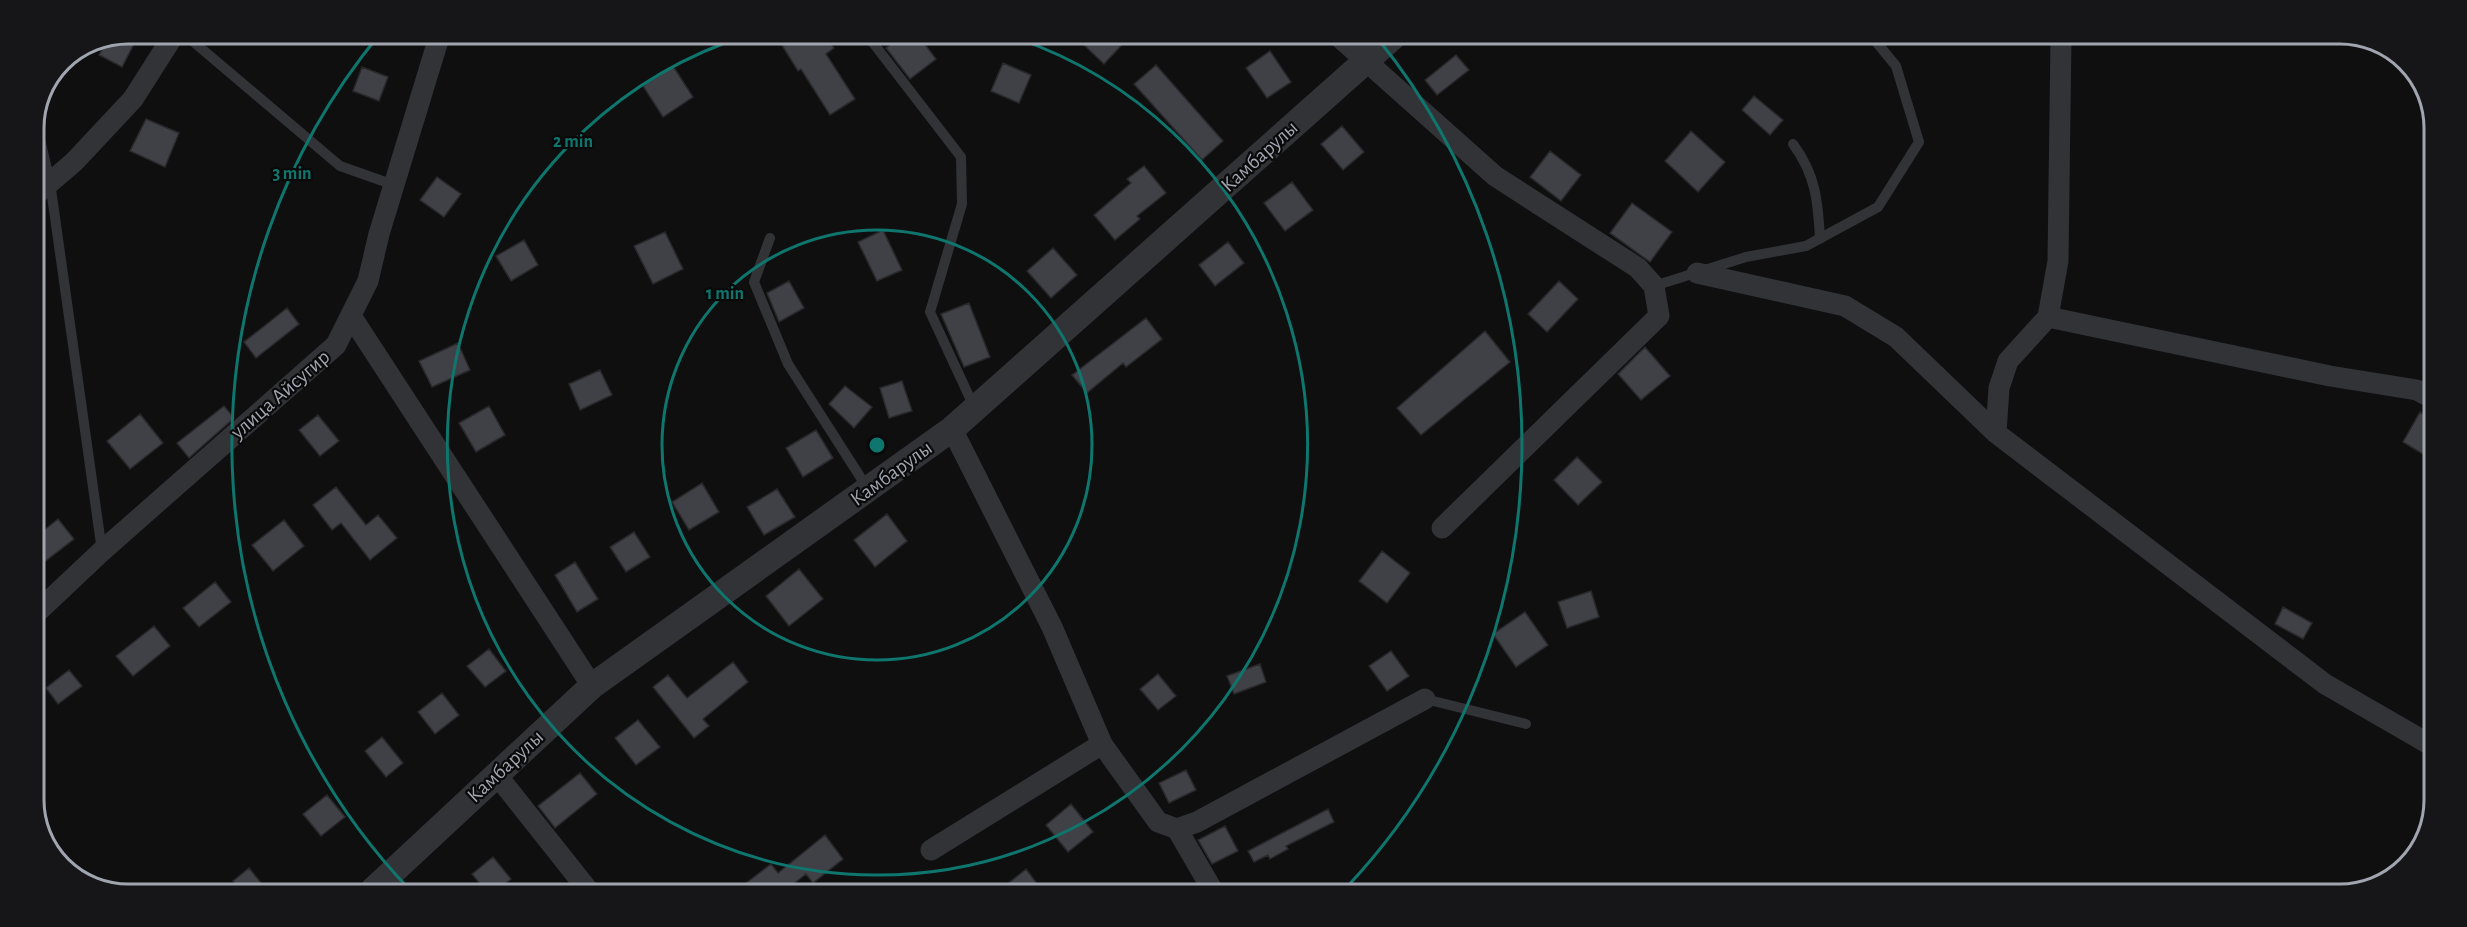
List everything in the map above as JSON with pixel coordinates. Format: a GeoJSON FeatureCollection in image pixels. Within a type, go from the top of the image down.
{"type":"FeatureCollection","features":[{"type":"Feature","properties":{"kind":"street"},"geometry":{"type":"LineString","coordinates":[[44,187],[74,162],[133,99],[169,43]]}},
{"type":"Feature","properties":{"kind":"street","name":"улица Айсугир"},"geometry":{"type":"LineString","coordinates":[[44,606],[102,551],[336,345],[369,281],[394,185],[437,43]]}},
{"type":"Feature","properties":{"kind":"street"},"geometry":{"type":"LineString","coordinates":[[1346,43],[1496,176],[1638,268],[1654,286],[1659,316],[1442,528]]}},
{"type":"Feature","properties":{"kind":"street","name":"Камбарулы"},"geometry":{"type":"LineString","coordinates":[[379,884],[592,686],[952,429],[975,410],[1386,43]]}},
{"type":"Feature","properties":{"kind":"street"},"geometry":{"type":"LineString","coordinates":[[1996,433],[1999,388],[2008,361],[2048,317],[2058,261],[2061,43]]}},
{"type":"Feature","properties":{"kind":"street"},"geometry":{"type":"LineString","coordinates":[[1697,273],[1845,306],[1896,337],[1996,433],[2325,684],[2424,741]]}},
{"type":"Feature","properties":{"kind":"street"},"geometry":{"type":"LineString","coordinates":[[351,316],[592,686]]}},
{"type":"Feature","properties":{"kind":"street"},"geometry":{"type":"LineString","coordinates":[[2048,317],[2330,376],[2417,390],[2423,393]]}},
{"type":"Feature","properties":{"kind":"street"},"geometry":{"type":"LineString","coordinates":[[952,429],[1052,627],[1102,744],[1158,822],[1177,829],[1197,822],[1425,699]]}},
{"type":"Feature","properties":{"kind":"street"},"geometry":{"type":"LineString","coordinates":[[931,850],[1102,744]]}},
{"type":"Feature","properties":{"kind":"street"},"geometry":{"type":"LineString","coordinates":[[496,774],[583,884]]}},
{"type":"Feature","properties":{"kind":"street"},"geometry":{"type":"LineString","coordinates":[[1177,829],[1209,884]]}},
{"type":"Feature","properties":{"kind":"lane"},"geometry":{"type":"LineString","coordinates":[[195,43],[340,166],[394,185]]}},
{"type":"Feature","properties":{"kind":"lane"},"geometry":{"type":"LineString","coordinates":[[873,43],[961,157],[962,204],[930,312],[975,410]]}},
{"type":"Feature","properties":{"kind":"lane"},"geometry":{"type":"LineString","coordinates":[[1654,286],[1746,257],[1806,246],[1878,207],[1919,142],[1896,66],[1877,43]]}},
{"type":"Feature","properties":{"kind":"lane"},"geometry":{"type":"LineString","coordinates":[[1794,144],[1807,163],[1818,200],[1820,239]]}},
{"type":"Feature","properties":{"kind":"lane"},"geometry":{"type":"LineString","coordinates":[[44,156],[50,182],[102,551]]}},
{"type":"Feature","properties":{"kind":"lane"},"geometry":{"type":"LineString","coordinates":[[770,238],[754,282],[788,364],[868,489]]}},
{"type":"Feature","properties":{"kind":"lane"},"geometry":{"type":"LineString","coordinates":[[1425,699],[1526,724]]}},
{"type":"Feature","properties":{"kind":"building"},"geometry":{"type":"Polygon","coordinates":[[[134,43],[122,67],[99,55],[103,47],[134,43]]]}},
{"type":"Feature","properties":{"kind":"building"},"geometry":{"type":"Polygon","coordinates":[[[781,43],[831,43],[834,48],[826,54],[855,99],[830,115],[801,69],[798,71],[781,43]]]}},
{"type":"Feature","properties":{"kind":"building"},"geometry":{"type":"Polygon","coordinates":[[[893,43],[924,43],[936,59],[910,79],[886,48],[893,43]]]}},
{"type":"Feature","properties":{"kind":"building"},"geometry":{"type":"Polygon","coordinates":[[[1086,43],[1124,43],[1104,64],[1084,45],[1086,43]]]}},
{"type":"Feature","properties":{"kind":"building"},"geometry":{"type":"Polygon","coordinates":[[[1270,51],[1291,82],[1267,98],[1246,68],[1270,51]]]}},
{"type":"Feature","properties":{"kind":"building"},"geometry":{"type":"Polygon","coordinates":[[[1456,55],[1469,70],[1437,95],[1425,80],[1456,55]]]}},
{"type":"Feature","properties":{"kind":"building"},"geometry":{"type":"Polygon","coordinates":[[[1003,63],[1031,75],[1019,103],[991,91],[1003,63]]]}},
{"type":"Feature","properties":{"kind":"building"},"geometry":{"type":"Polygon","coordinates":[[[1156,65],[1223,141],[1202,160],[1134,84],[1156,65]]]}},
{"type":"Feature","properties":{"kind":"building"},"geometry":{"type":"Polygon","coordinates":[[[673,66],[693,97],[663,117],[643,86],[673,66]]]}},
{"type":"Feature","properties":{"kind":"building"},"geometry":{"type":"Polygon","coordinates":[[[362,67],[388,77],[379,101],[353,91],[362,67]]]}},
{"type":"Feature","properties":{"kind":"building"},"geometry":{"type":"Polygon","coordinates":[[[1754,96],[1783,120],[1770,135],[1742,110],[1754,96]]]}},
{"type":"Feature","properties":{"kind":"building"},"geometry":{"type":"Polygon","coordinates":[[[146,119],[179,133],[165,167],[130,151],[146,119]]]}},
{"type":"Feature","properties":{"kind":"building"},"geometry":{"type":"Polygon","coordinates":[[[1342,126],[1364,152],[1343,170],[1321,144],[1342,126]]]}},
{"type":"Feature","properties":{"kind":"building"},"geometry":{"type":"Polygon","coordinates":[[[1691,131],[1725,162],[1698,192],[1665,161],[1691,131]]]}},
{"type":"Feature","properties":{"kind":"building"},"geometry":{"type":"Polygon","coordinates":[[[1550,151],[1581,175],[1561,201],[1530,177],[1550,151]]]}},
{"type":"Feature","properties":{"kind":"building"},"geometry":{"type":"Polygon","coordinates":[[[1144,166],[1166,193],[1137,216],[1140,219],[1115,240],[1094,215],[1131,183],[1127,179],[1144,166]]]}},
{"type":"Feature","properties":{"kind":"building"},"geometry":{"type":"Polygon","coordinates":[[[437,177],[461,194],[444,217],[420,200],[437,177]]]}},
{"type":"Feature","properties":{"kind":"building"},"geometry":{"type":"Polygon","coordinates":[[[1292,182],[1313,210],[1285,231],[1264,203],[1292,182]]]}},
{"type":"Feature","properties":{"kind":"building"},"geometry":{"type":"Polygon","coordinates":[[[1632,203],[1672,232],[1650,262],[1610,233],[1632,203]]]}},
{"type":"Feature","properties":{"kind":"building"},"geometry":{"type":"Polygon","coordinates":[[[883,230],[902,270],[877,281],[858,242],[883,230]]]}},
{"type":"Feature","properties":{"kind":"building"},"geometry":{"type":"Polygon","coordinates":[[[665,232],[683,269],[653,284],[634,246],[665,232]]]}},
{"type":"Feature","properties":{"kind":"building"},"geometry":{"type":"Polygon","coordinates":[[[524,240],[538,265],[511,281],[496,256],[524,240]]]}},
{"type":"Feature","properties":{"kind":"building"},"geometry":{"type":"Polygon","coordinates":[[[1228,242],[1244,263],[1215,286],[1199,265],[1228,242]]]}},
{"type":"Feature","properties":{"kind":"building"},"geometry":{"type":"Polygon","coordinates":[[[1053,248],[1077,275],[1051,298],[1027,271],[1053,248]]]}},
{"type":"Feature","properties":{"kind":"building"},"geometry":{"type":"Polygon","coordinates":[[[789,281],[804,308],[779,322],[767,293],[789,281]]]}},
{"type":"Feature","properties":{"kind":"building"},"geometry":{"type":"Polygon","coordinates":[[[1559,281],[1578,299],[1547,332],[1528,314],[1559,281]]]}},
{"type":"Feature","properties":{"kind":"building"},"geometry":{"type":"Polygon","coordinates":[[[969,303],[990,357],[964,367],[941,314],[969,303]]]}},
{"type":"Feature","properties":{"kind":"building"},"geometry":{"type":"Polygon","coordinates":[[[287,308],[299,324],[256,358],[244,342],[287,308]]]}},
{"type":"Feature","properties":{"kind":"building"},"geometry":{"type":"Polygon","coordinates":[[[1146,318],[1162,339],[1126,367],[1123,363],[1087,393],[1072,375],[1146,318]]]}},
{"type":"Feature","properties":{"kind":"building"},"geometry":{"type":"Polygon","coordinates":[[[1485,331],[1510,362],[1421,435],[1397,408],[1485,331]]]}},
{"type":"Feature","properties":{"kind":"building"},"geometry":{"type":"Polygon","coordinates":[[[458,343],[470,370],[432,387],[419,361],[458,343]]]}},
{"type":"Feature","properties":{"kind":"building"},"geometry":{"type":"Polygon","coordinates":[[[1645,347],[1670,376],[1641,400],[1618,374],[1645,347]]]}},
{"type":"Feature","properties":{"kind":"building"},"geometry":{"type":"Polygon","coordinates":[[[600,370],[612,395],[580,410],[569,384],[600,370]]]}},
{"type":"Feature","properties":{"kind":"building"},"geometry":{"type":"Polygon","coordinates":[[[902,381],[912,411],[889,418],[880,388],[902,381]]]}},
{"type":"Feature","properties":{"kind":"building"},"geometry":{"type":"Polygon","coordinates":[[[845,386],[872,407],[854,428],[829,404],[845,386]]]}},
{"type":"Feature","properties":{"kind":"building"},"geometry":{"type":"Polygon","coordinates":[[[224,406],[234,418],[189,458],[177,443],[224,406]]]}},
{"type":"Feature","properties":{"kind":"building"},"geometry":{"type":"Polygon","coordinates":[[[489,406],[505,435],[476,452],[459,423],[489,406]]]}},
{"type":"Feature","properties":{"kind":"building"},"geometry":{"type":"Polygon","coordinates":[[[2420,412],[2423,414],[2423,454],[2403,442],[2420,412]]]}},
{"type":"Feature","properties":{"kind":"building"},"geometry":{"type":"Polygon","coordinates":[[[140,414],[163,443],[130,469],[107,441],[140,414]]]}},
{"type":"Feature","properties":{"kind":"building"},"geometry":{"type":"Polygon","coordinates":[[[318,415],[339,441],[320,456],[299,430],[318,415]]]}},
{"type":"Feature","properties":{"kind":"building"},"geometry":{"type":"Polygon","coordinates":[[[816,430],[833,458],[803,477],[786,448],[816,430]]]}},
{"type":"Feature","properties":{"kind":"building"},"geometry":{"type":"Polygon","coordinates":[[[1577,457],[1602,482],[1578,505],[1554,480],[1577,457]]]}},
{"type":"Feature","properties":{"kind":"building"},"geometry":{"type":"Polygon","coordinates":[[[702,483],[719,512],[689,530],[672,502],[702,483]]]}},
{"type":"Feature","properties":{"kind":"building"},"geometry":{"type":"Polygon","coordinates":[[[336,487],[366,525],[378,515],[397,538],[370,560],[341,523],[332,530],[313,505],[336,487]]]}},
{"type":"Feature","properties":{"kind":"building"},"geometry":{"type":"Polygon","coordinates":[[[777,489],[795,517],[764,535],[747,507],[777,489]]]}},
{"type":"Feature","properties":{"kind":"building"},"geometry":{"type":"Polygon","coordinates":[[[887,514],[907,541],[875,567],[854,540],[887,514]]]}},
{"type":"Feature","properties":{"kind":"building"},"geometry":{"type":"Polygon","coordinates":[[[58,519],[74,539],[44,562],[44,530],[58,519]]]}},
{"type":"Feature","properties":{"kind":"building"},"geometry":{"type":"Polygon","coordinates":[[[284,520],[304,546],[273,571],[252,545],[284,520]]]}},
{"type":"Feature","properties":{"kind":"building"},"geometry":{"type":"Polygon","coordinates":[[[634,532],[650,557],[626,572],[610,547],[634,532]]]}},
{"type":"Feature","properties":{"kind":"building"},"geometry":{"type":"Polygon","coordinates":[[[1382,551],[1410,573],[1387,603],[1359,581],[1382,551]]]}},
{"type":"Feature","properties":{"kind":"building"},"geometry":{"type":"Polygon","coordinates":[[[575,562],[598,599],[577,612],[555,575],[575,562]]]}},
{"type":"Feature","properties":{"kind":"building"},"geometry":{"type":"Polygon","coordinates":[[[799,569],[823,599],[789,626],[766,596],[799,569]]]}},
{"type":"Feature","properties":{"kind":"building"},"geometry":{"type":"Polygon","coordinates":[[[215,582],[231,602],[199,627],[183,608],[215,582]]]}},
{"type":"Feature","properties":{"kind":"building"},"geometry":{"type":"Polygon","coordinates":[[[1591,591],[1599,617],[1567,628],[1558,602],[1591,591]]]}},
{"type":"Feature","properties":{"kind":"building"},"geometry":{"type":"Polygon","coordinates":[[[2283,607],[2312,623],[2303,639],[2275,624],[2283,607]]]}},
{"type":"Feature","properties":{"kind":"building"},"geometry":{"type":"Polygon","coordinates":[[[1525,612],[1548,645],[1516,667],[1493,634],[1525,612]]]}},
{"type":"Feature","properties":{"kind":"building"},"geometry":{"type":"Polygon","coordinates":[[[154,626],[170,646],[133,676],[116,656],[154,626]]]}},
{"type":"Feature","properties":{"kind":"building"},"geometry":{"type":"Polygon","coordinates":[[[489,649],[506,671],[485,687],[467,666],[489,649]]]}},
{"type":"Feature","properties":{"kind":"building"},"geometry":{"type":"Polygon","coordinates":[[[1391,651],[1409,676],[1387,691],[1369,666],[1391,651]]]}},
{"type":"Feature","properties":{"kind":"building"},"geometry":{"type":"Polygon","coordinates":[[[733,662],[748,682],[703,719],[709,726],[694,738],[653,687],[668,675],[687,698],[733,662]]]}},
{"type":"Feature","properties":{"kind":"building"},"geometry":{"type":"Polygon","coordinates":[[[1260,664],[1266,682],[1234,694],[1227,676],[1260,664]]]}},
{"type":"Feature","properties":{"kind":"building"},"geometry":{"type":"Polygon","coordinates":[[[69,670],[82,686],[58,704],[46,688],[69,670]]]}},
{"type":"Feature","properties":{"kind":"building"},"geometry":{"type":"Polygon","coordinates":[[[1158,674],[1176,696],[1158,710],[1140,689],[1158,674]]]}},
{"type":"Feature","properties":{"kind":"building"},"geometry":{"type":"Polygon","coordinates":[[[442,693],[459,715],[435,734],[418,712],[442,693]]]}},
{"type":"Feature","properties":{"kind":"building"},"geometry":{"type":"Polygon","coordinates":[[[638,720],[660,747],[636,765],[615,738],[638,720]]]}},
{"type":"Feature","properties":{"kind":"building"},"geometry":{"type":"Polygon","coordinates":[[[382,737],[403,763],[386,777],[365,751],[382,737]]]}},
{"type":"Feature","properties":{"kind":"building"},"geometry":{"type":"Polygon","coordinates":[[[1186,770],[1196,790],[1169,803],[1159,783],[1186,770]]]}},
{"type":"Feature","properties":{"kind":"building"},"geometry":{"type":"Polygon","coordinates":[[[580,773],[597,794],[555,828],[538,806],[580,773]]]}},
{"type":"Feature","properties":{"kind":"building"},"geometry":{"type":"Polygon","coordinates":[[[327,795],[345,817],[321,836],[303,814],[327,795]]]}},
{"type":"Feature","properties":{"kind":"building"},"geometry":{"type":"Polygon","coordinates":[[[1071,804],[1093,832],[1068,852],[1046,825],[1071,804]]]}},
{"type":"Feature","properties":{"kind":"building"},"geometry":{"type":"Polygon","coordinates":[[[1328,809],[1334,822],[1286,846],[1288,849],[1270,859],[1268,855],[1254,862],[1248,851],[1328,809]]]}},
{"type":"Feature","properties":{"kind":"building"},"geometry":{"type":"Polygon","coordinates":[[[1225,826],[1238,851],[1212,864],[1198,840],[1225,826]]]}},
{"type":"Feature","properties":{"kind":"building"},"geometry":{"type":"Polygon","coordinates":[[[825,835],[843,859],[813,883],[806,874],[794,884],[745,884],[771,864],[778,873],[825,835]]]}},
{"type":"Feature","properties":{"kind":"building"},"geometry":{"type":"Polygon","coordinates":[[[493,857],[511,879],[505,884],[480,884],[472,874],[493,857]]]}},
{"type":"Feature","properties":{"kind":"building"},"geometry":{"type":"Polygon","coordinates":[[[249,868],[262,884],[236,884],[233,881],[249,868]]]}},
{"type":"Feature","properties":{"kind":"building"},"geometry":{"type":"Polygon","coordinates":[[[1026,869],[1037,884],[1008,884],[1026,869]]]}}]}
